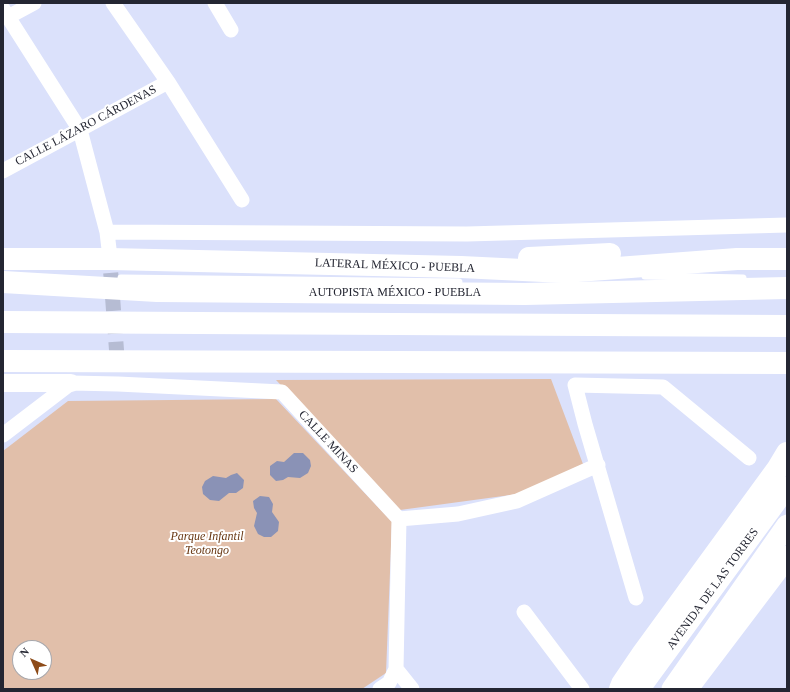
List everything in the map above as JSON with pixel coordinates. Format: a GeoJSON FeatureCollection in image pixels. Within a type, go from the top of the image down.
{"type":"FeatureCollection","features":[{"type":"Feature","properties":{"kind":"main road"},"geometry":{"type":"LineString","coordinates":[[455,275],[500,259],[787,245]]}},
{"type":"Feature","properties":{"kind":"main road","name":"LATERAL MÉXICO - PUEBLA"},"geometry":{"type":"LineString","coordinates":[[3,259],[110,259],[455,275],[564,272],[737,259],[787,259]]}},
{"type":"Feature","properties":{"kind":"main road","name":"AUTOPISTA MÉXICO - PUEBLA"},"geometry":{"type":"LineString","coordinates":[[3,282],[173,292],[525,294],[787,288]]}},
{"type":"Feature","properties":{"kind":"main road"},"geometry":{"type":"LineString","coordinates":[[3,322],[787,326]]}},
{"type":"Feature","properties":{"kind":"main road"},"geometry":{"type":"LineString","coordinates":[[3,361],[787,363]]}},
{"type":"Feature","properties":{"kind":"main road"},"geometry":{"type":"LineString","coordinates":[[620,689],[643,653],[778,468],[787,453]]}},
{"type":"Feature","properties":{"kind":"main road","name":"AVENIDA DE LAS TORRES"},"geometry":{"type":"LineString","coordinates":[[637,689],[643,684],[787,487]]}},
{"type":"Feature","properties":{"kind":"main road","name":"AVENIDA DE LAS TORRES"},"geometry":{"type":"LineString","coordinates":[[672,689],[787,525]]}},
{"type":"Feature","properties":{"kind":"main road"},"geometry":{"type":"LineString","coordinates":[[687,689],[787,557]]}},
{"type":"Feature","properties":{"kind":"street"},"geometry":{"type":"LineString","coordinates":[[34,3],[6,13],[80,130],[109,249]]}},
{"type":"Feature","properties":{"kind":"street"},"geometry":{"type":"LineString","coordinates":[[113,3],[168,82],[242,200]]}},
{"type":"Feature","properties":{"kind":"street"},"geometry":{"type":"LineString","coordinates":[[215,3],[231,30]]}},
{"type":"Feature","properties":{"kind":"street","name":"CALLE LÁZARO CÁRDENAS"},"geometry":{"type":"LineString","coordinates":[[3,171],[168,82]]}},
{"type":"Feature","properties":{"kind":"street"},"geometry":{"type":"LineString","coordinates":[[106,232],[467,234],[787,224]]}},
{"type":"Feature","properties":{"kind":"street","name":"CALLE MINAS"},"geometry":{"type":"LineString","coordinates":[[71,383],[118,377],[282,392],[399,519]]}},
{"type":"Feature","properties":{"kind":"street"},"geometry":{"type":"LineString","coordinates":[[3,383],[71,383]]}},
{"type":"Feature","properties":{"kind":"street"},"geometry":{"type":"LineString","coordinates":[[3,435],[71,383]]}},
{"type":"Feature","properties":{"kind":"street"},"geometry":{"type":"LineString","coordinates":[[636,598],[575,385],[663,387],[749,458]]}},
{"type":"Feature","properties":{"kind":"street"},"geometry":{"type":"LineString","coordinates":[[380,689],[389,683],[396,669],[399,519],[458,514],[517,501],[598,464]]}},
{"type":"Feature","properties":{"kind":"street"},"geometry":{"type":"LineString","coordinates":[[524,612],[582,689]]}},
{"type":"Feature","properties":{"kind":"street"},"geometry":{"type":"LineString","coordinates":[[396,669],[412,689]]}},
{"type":"Feature","properties":{"kind":"lane"},"geometry":{"type":"LineString","coordinates":[[410,274],[426,274]]}},
{"type":"Feature","properties":{"kind":"lane"},"geometry":{"type":"LineString","coordinates":[[114,278],[455,275],[620,276]]}},
{"type":"Feature","properties":{"kind":"lane"},"geometry":{"type":"LineString","coordinates":[[636,276],[747,279]]}},
{"type":"Feature","properties":{"kind":"lane"},"geometry":{"type":"LineString","coordinates":[[3,277],[59,278]]}},
{"type":"Feature","properties":{"kind":"lane"},"geometry":{"type":"LineString","coordinates":[[606,284],[787,288]]}},
{"type":"Feature","properties":{"kind":"green space"},"geometry":{"type":"Polygon","coordinates":[[[551,379],[583,464],[518,494],[400,510],[276,380],[551,379]]]}},
{"type":"Feature","properties":{"kind":"green space","name":"Parque Infantil Teotongo"},"geometry":{"type":"Polygon","coordinates":[[[276,399],[392,522],[386,673],[362,689],[3,689],[3,451],[68,401],[276,399]]]}},
{"type":"Feature","properties":{"kind":"water"},"geometry":{"type":"Polygon","coordinates":[[[294,453],[303,453],[310,460],[311,466],[308,473],[300,478],[288,477],[283,480],[276,481],[270,475],[270,466],[277,461],[284,462],[294,453]]]}},
{"type":"Feature","properties":{"kind":"water"},"geometry":{"type":"Polygon","coordinates":[[[237,473],[244,480],[243,488],[236,493],[229,493],[219,501],[210,500],[203,494],[202,487],[205,481],[213,476],[226,478],[237,473]]]}},
{"type":"Feature","properties":{"kind":"water"},"geometry":{"type":"Polygon","coordinates":[[[260,496],[269,497],[273,504],[272,512],[279,522],[278,531],[271,537],[264,537],[258,534],[254,526],[257,513],[254,508],[253,501],[260,496]]]}},
{"type":"Feature","properties":{"kind":"tunnel"},"geometry":{"type":"LineString","coordinates":[[109,250],[118,370]]}}]}
